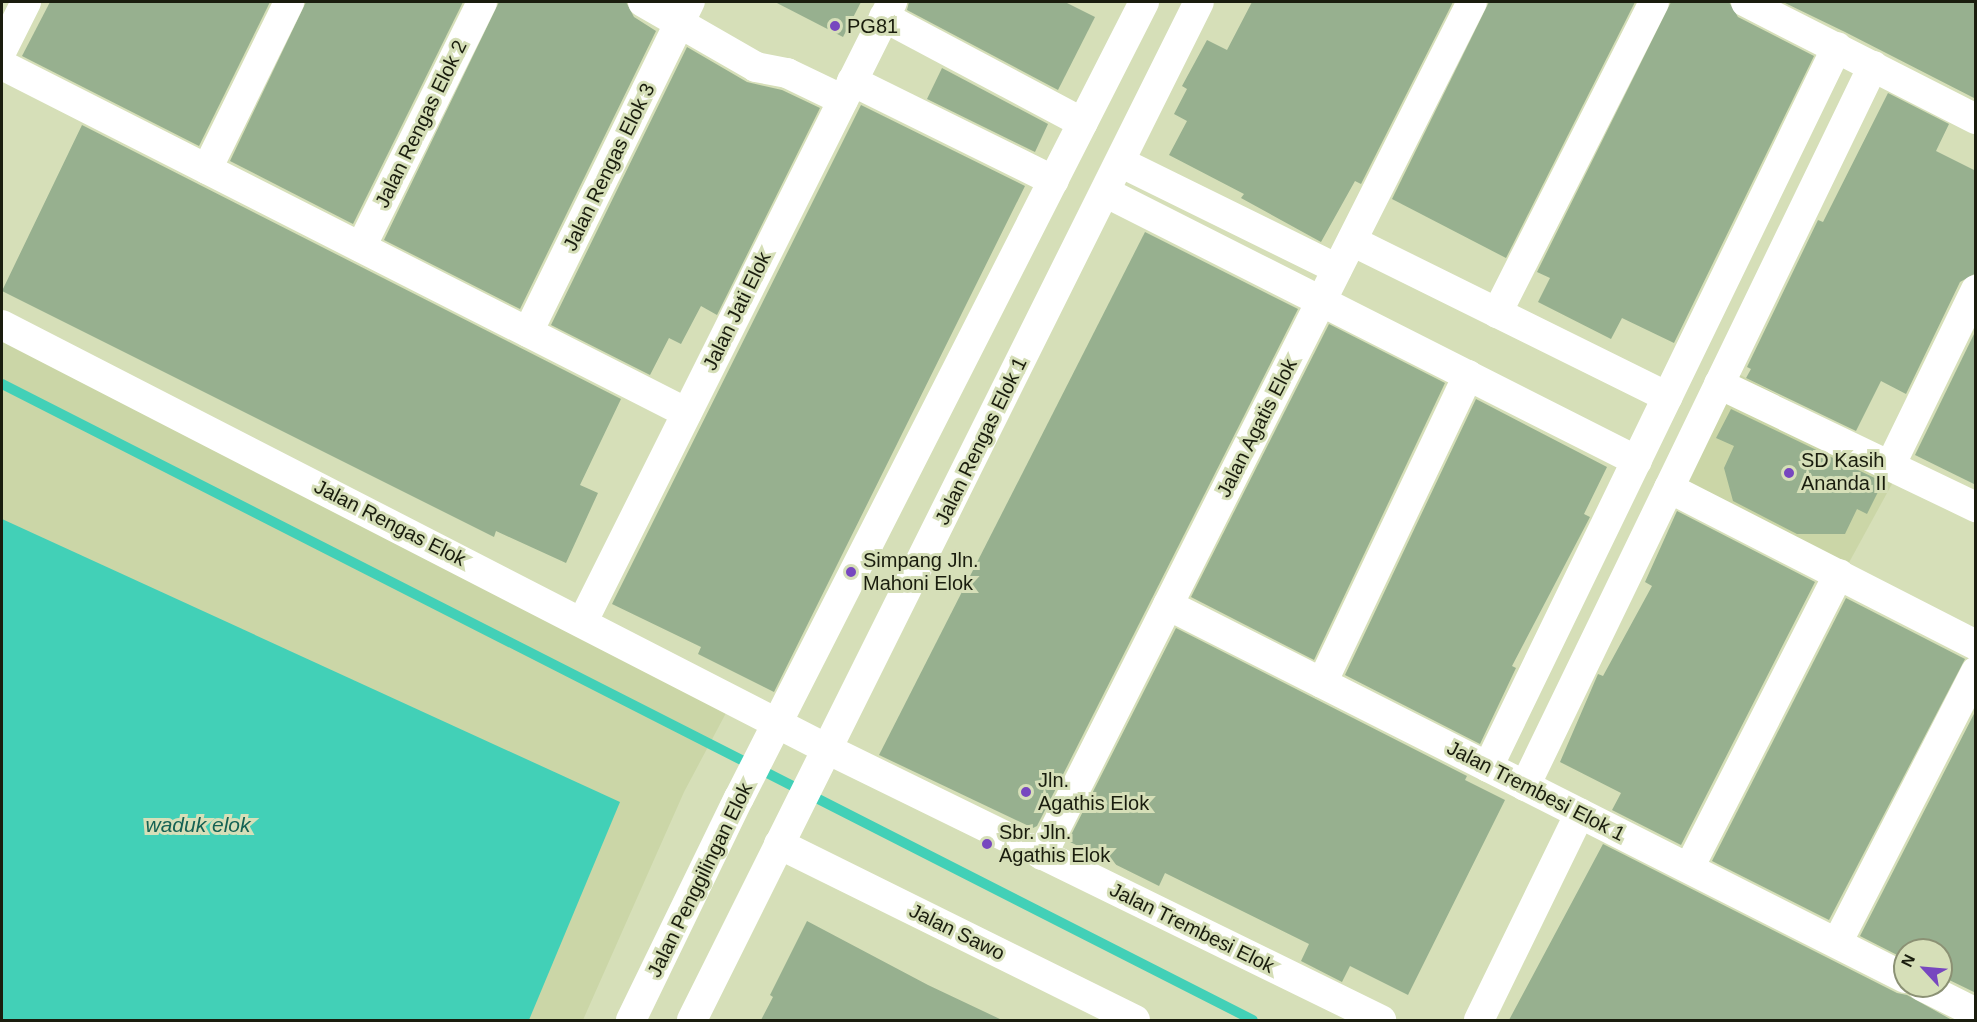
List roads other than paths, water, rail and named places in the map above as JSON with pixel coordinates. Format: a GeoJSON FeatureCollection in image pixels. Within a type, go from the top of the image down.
{"type":"FeatureCollection","features":[{"type":"Feature","properties":{"kind":"street"},"geometry":{"type":"LineString","coordinates":[[2,50],[26,2]]}},
{"type":"Feature","properties":{"kind":"street"},"geometry":{"type":"LineString","coordinates":[[207,169],[289,2]]}},
{"type":"Feature","properties":{"kind":"street","name":"Jalan Rengas Elok 2"},"geometry":{"type":"LineString","coordinates":[[361,247],[482,2]]}},
{"type":"Feature","properties":{"kind":"street"},"geometry":{"type":"LineString","coordinates":[[643,2],[685,12],[756,67],[787,72],[848,90],[1060,168],[1112,177],[1337,269]]}},
{"type":"Feature","properties":{"kind":"street"},"geometry":{"type":"LineString","coordinates":[[774,731],[1144,2]]}},
{"type":"Feature","properties":{"kind":"street","name":"Jalan Rengas Elok 1"},"geometry":{"type":"LineString","coordinates":[[823,758],[1199,2]]}},
{"type":"Feature","properties":{"kind":"street","name":"Jalan Agatis Elok"},"geometry":{"type":"LineString","coordinates":[[1042,855],[1472,2]]}},
{"type":"Feature","properties":{"kind":"street"},"geometry":{"type":"LineString","coordinates":[[1497,313],[1654,2]]}},
{"type":"Feature","properties":{"kind":"street"},"geometry":{"type":"LineString","coordinates":[[1746,2],[1976,119]]}},
{"type":"Feature","properties":{"kind":"street"},"geometry":{"type":"LineString","coordinates":[[888,9],[1083,123]]}},
{"type":"Feature","properties":{"kind":"street","name":"Jalan Jati Elok"},"geometry":{"type":"LineString","coordinates":[[583,621],[888,9]]}},
{"type":"Feature","properties":{"kind":"street","name":"Jalan Rengas Elok 3"},"geometry":{"type":"LineString","coordinates":[[528,332],[685,12]]}},
{"type":"Feature","properties":{"kind":"street"},"geometry":{"type":"LineString","coordinates":[[1488,767],[1837,47]]}},
{"type":"Feature","properties":{"kind":"street"},"geometry":{"type":"LineString","coordinates":[[2,65],[687,413]]}},
{"type":"Feature","properties":{"kind":"street"},"geometry":{"type":"LineString","coordinates":[[1525,786],[1873,66]]}},
{"type":"Feature","properties":{"kind":"street"},"geometry":{"type":"LineString","coordinates":[[1112,177],[1321,301],[1637,460]]}},
{"type":"Feature","properties":{"kind":"street"},"geometry":{"type":"LineString","coordinates":[[1352,241],[1668,397]]}},
{"type":"Feature","properties":{"kind":"street"},"geometry":{"type":"LineString","coordinates":[[1890,466],[1976,290]]}},
{"type":"Feature","properties":{"kind":"street","name":"Jalan Rengas Elok"},"geometry":{"type":"LineString","coordinates":[[2,325],[583,621],[774,731]]}},
{"type":"Feature","properties":{"kind":"street"},"geometry":{"type":"LineString","coordinates":[[1323,683],[1468,375]]}},
{"type":"Feature","properties":{"kind":"street"},"geometry":{"type":"LineString","coordinates":[[1719,384],[1976,507]]}},
{"type":"Feature","properties":{"kind":"street"},"geometry":{"type":"LineString","coordinates":[[1669,488],[1976,645]]}},
{"type":"Feature","properties":{"kind":"street"},"geometry":{"type":"LineString","coordinates":[[1689,868],[1839,574]]}},
{"type":"Feature","properties":{"kind":"street","name":"Jalan Trembesi Elok 1"},"geometry":{"type":"LineString","coordinates":[[1168,605],[1893,972]]}},
{"type":"Feature","properties":{"kind":"street"},"geometry":{"type":"LineString","coordinates":[[1837,943],[1976,671]]}},
{"type":"Feature","properties":{"kind":"street","name":"Jalan Trembesi Elok"},"geometry":{"type":"LineString","coordinates":[[774,731],[823,758],[1042,855],[1380,1020]]}},
{"type":"Feature","properties":{"kind":"street","name":"Jalan Penggilingan Elok"},"geometry":{"type":"LineString","coordinates":[[631,1020],[774,731]]}},
{"type":"Feature","properties":{"kind":"street"},"geometry":{"type":"LineString","coordinates":[[692,1020],[823,758]]}},
{"type":"Feature","properties":{"kind":"street"},"geometry":{"type":"LineString","coordinates":[[1479,1020],[1580,813]]}},
{"type":"Feature","properties":{"kind":"street","name":"Jalan Sawo"},"geometry":{"type":"LineString","coordinates":[[785,832],[1135,1020]]}},
{"type":"Feature","properties":{"kind":"street"},"geometry":{"type":"LineString","coordinates":[[1946,998],[1976,1013]]}},
{"type":"Feature","properties":{"kind":"water","name":"waduk elok"},"geometry":{"type":"Polygon","coordinates":[[[2,519],[620,802],[529,1020],[2,1020],[2,519]]]}},
{"type":"Feature","properties":{"kind":"waterway"},"geometry":{"type":"LineString","coordinates":[[2,384],[1253,1020]]}},
{"type":"Feature","properties":{"kind":"place","name":"PG81"},"geometry":{"type":"Point","coordinates":[835,26]}},
{"type":"Feature","properties":{"kind":"place","name":"SD Kasih Ananda II"},"geometry":{"type":"Point","coordinates":[1789,473]}},
{"type":"Feature","properties":{"kind":"place","name":"Simpang Jln. Mahoni Elok"},"geometry":{"type":"Point","coordinates":[851,572]}},
{"type":"Feature","properties":{"kind":"place","name":"Jln. Agathis Elok"},"geometry":{"type":"Point","coordinates":[1026,792]}},
{"type":"Feature","properties":{"kind":"place","name":"Sbr. Jln. Agathis Elok"},"geometry":{"type":"Point","coordinates":[987,844]}}]}
